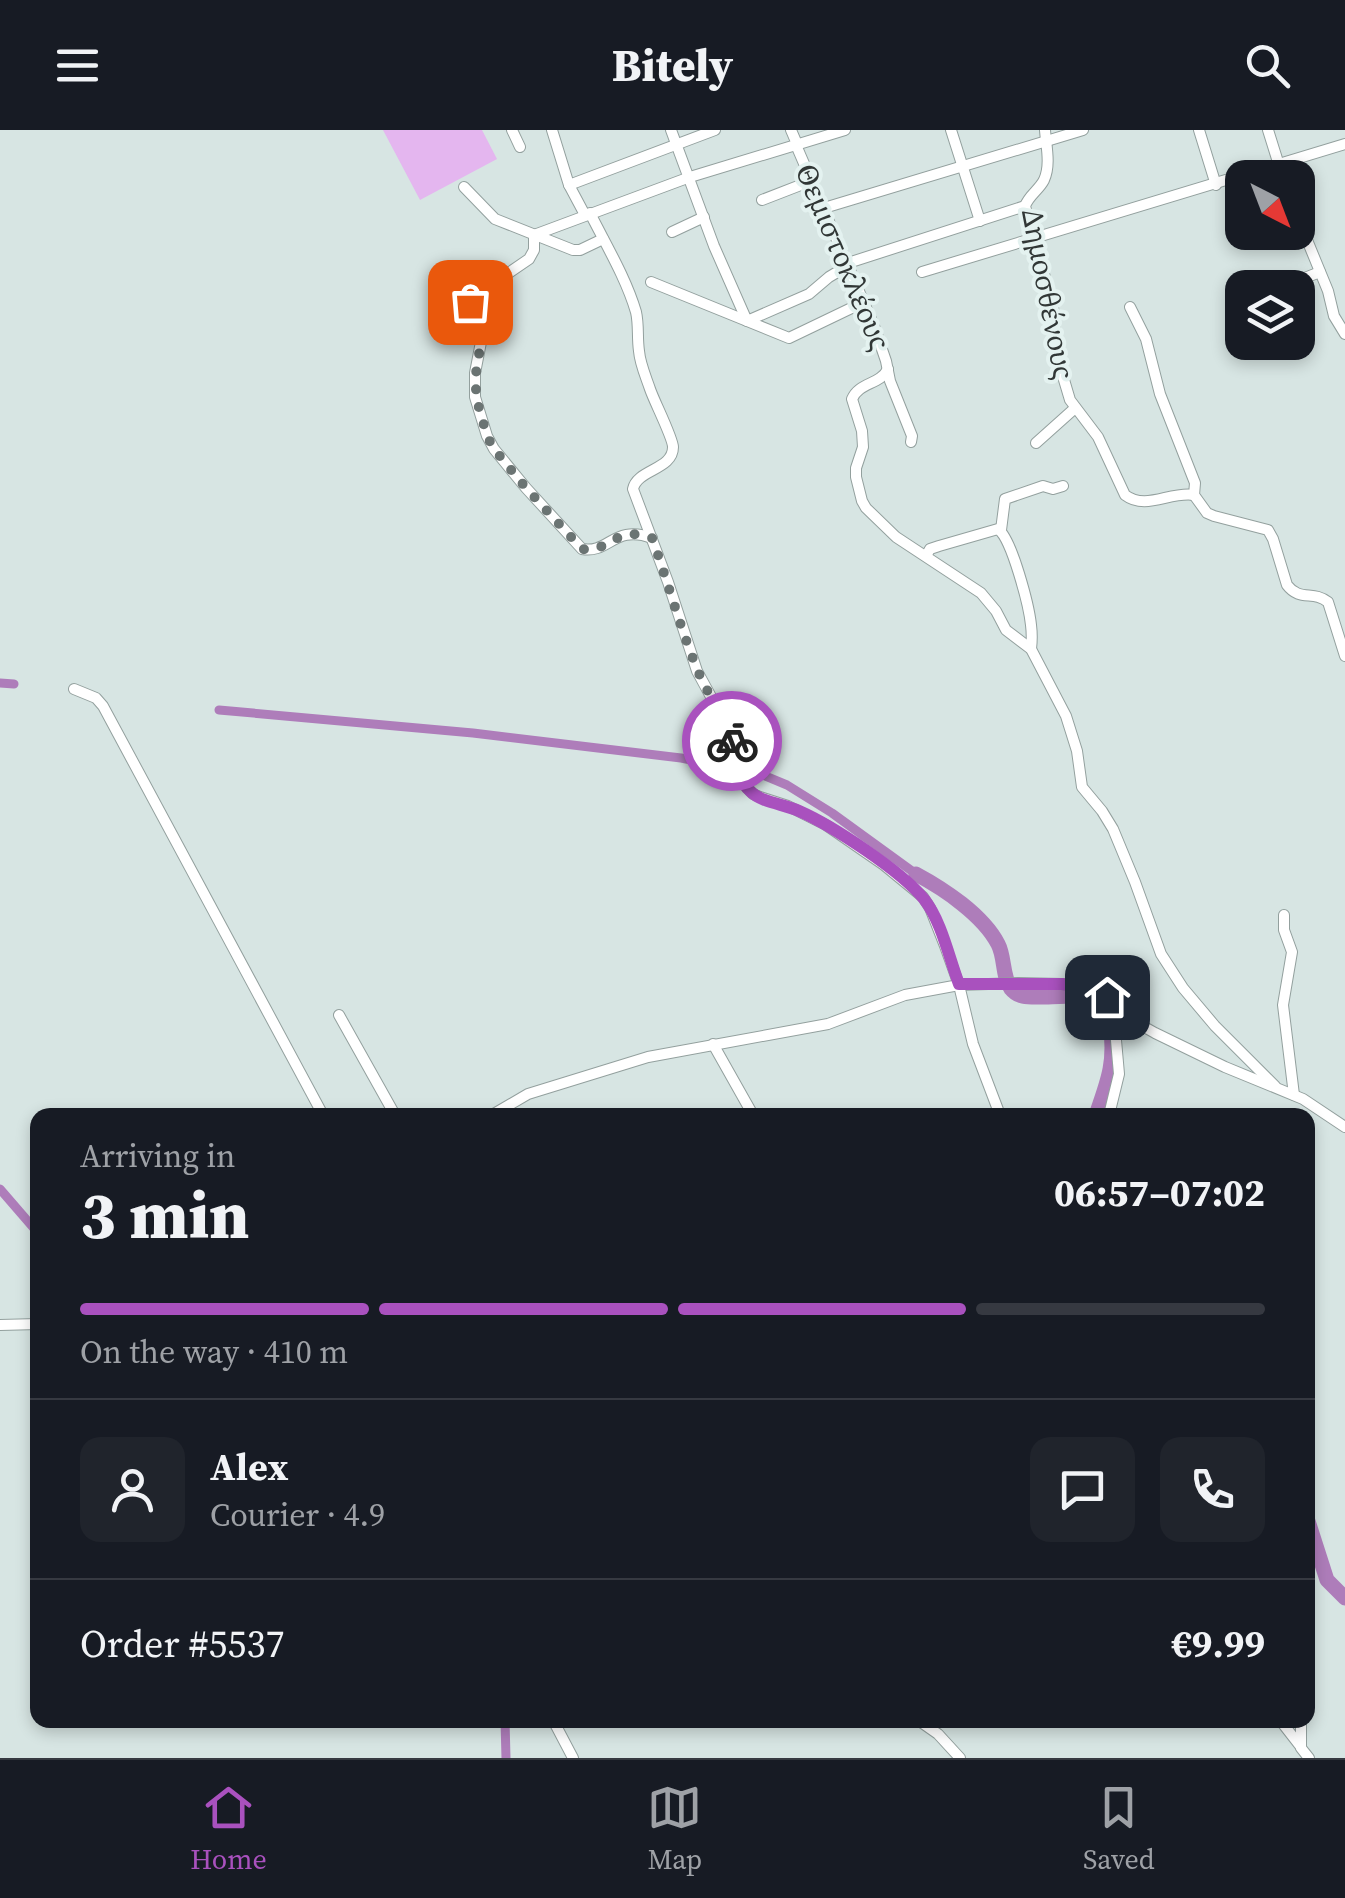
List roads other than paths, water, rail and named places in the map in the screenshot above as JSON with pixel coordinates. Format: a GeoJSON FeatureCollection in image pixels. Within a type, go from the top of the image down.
{"type":"FeatureCollection","features":[{"type":"Feature","properties":{"kind":"street"},"geometry":{"type":"LineString","coordinates":[[512,130],[520,147]]}},
{"type":"Feature","properties":{"kind":"street"},"geometry":{"type":"LineString","coordinates":[[552,130],[569,185],[604,240],[634,306],[642,365],[673,448],[668,460],[637,478],[633,485],[688,646],[702,681],[723,716],[743,783],[760,798],[788,806],[826,825],[923,898],[959,984],[973,1044],[997,1108]]}},
{"type":"Feature","properties":{"kind":"street"},"geometry":{"type":"LineString","coordinates":[[671,130],[747,321]]}},
{"type":"Feature","properties":{"kind":"street"},"geometry":{"type":"LineString","coordinates":[[569,185],[715,130]]}},
{"type":"Feature","properties":{"kind":"street","name":"Θεμιστοκλέους"},"geometry":{"type":"LineString","coordinates":[[791,130],[884,352],[911,442]]}},
{"type":"Feature","properties":{"kind":"street"},"geometry":{"type":"LineString","coordinates":[[534,235],[690,177],[820,134],[845,130]]}},
{"type":"Feature","properties":{"kind":"street"},"geometry":{"type":"LineString","coordinates":[[951,130],[980,221]]}},
{"type":"Feature","properties":{"kind":"street"},"geometry":{"type":"LineString","coordinates":[[824,208],[1046,136],[1083,130]]}},
{"type":"Feature","properties":{"kind":"street"},"geometry":{"type":"LineString","coordinates":[[1199,130],[1216,184]]}},
{"type":"Feature","properties":{"kind":"street"},"geometry":{"type":"LineString","coordinates":[[1268,130],[1277,160]]}},
{"type":"Feature","properties":{"kind":"street","name":"Δημοσθένους"},"geometry":{"type":"LineString","coordinates":[[1046,136],[1046,175],[1025,206],[1053,306],[1056,353],[1074,409],[1098,437],[1130,499],[1143,502],[1194,495]]}},
{"type":"Feature","properties":{"kind":"street"},"geometry":{"type":"LineString","coordinates":[[1294,160],[1345,144]]}},
{"type":"Feature","properties":{"kind":"street"},"geometry":{"type":"LineString","coordinates":[[762,200],[811,181]]}},
{"type":"Feature","properties":{"kind":"street"},"geometry":{"type":"LineString","coordinates":[[922,272],[1225,181]]}},
{"type":"Feature","properties":{"kind":"street"},"geometry":{"type":"LineString","coordinates":[[464,187],[495,219],[573,250],[604,240]]}},
{"type":"Feature","properties":{"kind":"street"},"geometry":{"type":"LineString","coordinates":[[747,321],[808,294],[848,264],[1025,206]]}},
{"type":"Feature","properties":{"kind":"street"},"geometry":{"type":"LineString","coordinates":[[672,232],[704,217]]}},
{"type":"Feature","properties":{"kind":"street"},"geometry":{"type":"LineString","coordinates":[[534,235],[534,250],[528,259],[477,293],[470,302],[481,342],[476,397],[487,436],[526,488],[582,549],[594,550],[624,534],[652,538]]}},
{"type":"Feature","properties":{"kind":"street"},"geometry":{"type":"LineString","coordinates":[[1311,250],[1334,316],[1345,334]]}},
{"type":"Feature","properties":{"kind":"street"},"geometry":{"type":"LineString","coordinates":[[1315,274],[1320,272]]}},
{"type":"Feature","properties":{"kind":"street"},"geometry":{"type":"LineString","coordinates":[[651,282],[792,338],[864,302]]}},
{"type":"Feature","properties":{"kind":"street"},"geometry":{"type":"LineString","coordinates":[[1130,307],[1146,339],[1160,394],[1195,483],[1194,495],[1214,516],[1268,530],[1287,585],[1297,594],[1328,602],[1345,656]]}},
{"type":"Feature","properties":{"kind":"street"},"geometry":{"type":"LineString","coordinates":[[888,369],[884,376],[857,390],[852,399],[864,441],[856,468],[862,501],[896,537],[982,593],[1006,630],[1032,649]]}},
{"type":"Feature","properties":{"kind":"street"},"geometry":{"type":"LineString","coordinates":[[1036,443],[1074,409]]}},
{"type":"Feature","properties":{"kind":"street"},"geometry":{"type":"LineString","coordinates":[[1001,530],[1006,499],[1043,486],[1064,486]]}},
{"type":"Feature","properties":{"kind":"street"},"geometry":{"type":"LineString","coordinates":[[926,556],[930,549],[998,528],[1006,536],[1031,622],[1032,649],[1075,740],[1082,787],[1113,829],[1160,954],[1206,1016],[1276,1088]]}},
{"type":"Feature","properties":{"kind":"street"},"geometry":{"type":"LineString","coordinates":[[74,689],[96,698],[103,706],[319,1108]]}},
{"type":"Feature","properties":{"kind":"street"},"geometry":{"type":"LineString","coordinates":[[1284,915],[1284,930],[1292,952],[1283,1004],[1294,1094]]}},
{"type":"Feature","properties":{"kind":"street"},"geometry":{"type":"LineString","coordinates":[[503,1108],[528,1094],[648,1057],[828,1024],[906,995],[959,984],[1020,983],[1085,988],[1107,997],[1139,1024],[1168,1040],[1294,1094],[1345,1127]]}},
{"type":"Feature","properties":{"kind":"street"},"geometry":{"type":"LineString","coordinates":[[1110,1108],[1119,1074],[1115,1029],[1125,1012]]}},
{"type":"Feature","properties":{"kind":"street"},"geometry":{"type":"LineString","coordinates":[[339,1015],[392,1108]]}},
{"type":"Feature","properties":{"kind":"street"},"geometry":{"type":"LineString","coordinates":[[713,1044],[750,1108]]}},
{"type":"Feature","properties":{"kind":"street"},"geometry":{"type":"LineString","coordinates":[[0,1326],[30,1324]]}},
{"type":"Feature","properties":{"kind":"street"},"geometry":{"type":"LineString","coordinates":[[558,1728],[574,1758]]}},
{"type":"Feature","properties":{"kind":"street"},"geometry":{"type":"LineString","coordinates":[[929,1728],[960,1758]]}},
{"type":"Feature","properties":{"kind":"street"},"geometry":{"type":"LineString","coordinates":[[1286,1728],[1309,1758]]}},
{"type":"Feature","properties":{"kind":"street"},"geometry":{"type":"LineString","coordinates":[[1301,1728],[1302,1748]]}},
{"type":"Feature","properties":{"kind":"waterway"},"geometry":{"type":"LineString","coordinates":[[0,683],[14,684]]}},
{"type":"Feature","properties":{"kind":"waterway"},"geometry":{"type":"LineString","coordinates":[[219,710],[473,733],[681,758],[758,773],[787,785],[832,813],[916,874]]}},
{"type":"Feature","properties":{"kind":"waterway"},"geometry":{"type":"LineString","coordinates":[[916,874],[950,895],[983,923],[998,944],[1006,978],[1014,992],[1028,997],[1087,998],[1105,1008],[1112,1037],[1111,1060],[1098,1108]]}},
{"type":"Feature","properties":{"kind":"waterway"},"geometry":{"type":"LineString","coordinates":[[0,1189],[30,1224]]}},
{"type":"Feature","properties":{"kind":"waterway"},"geometry":{"type":"LineString","coordinates":[[1315,1543],[1327,1580],[1345,1598]]}},
{"type":"Feature","properties":{"kind":"waterway"},"geometry":{"type":"LineString","coordinates":[[505,1728],[506,1758]]}}]}
